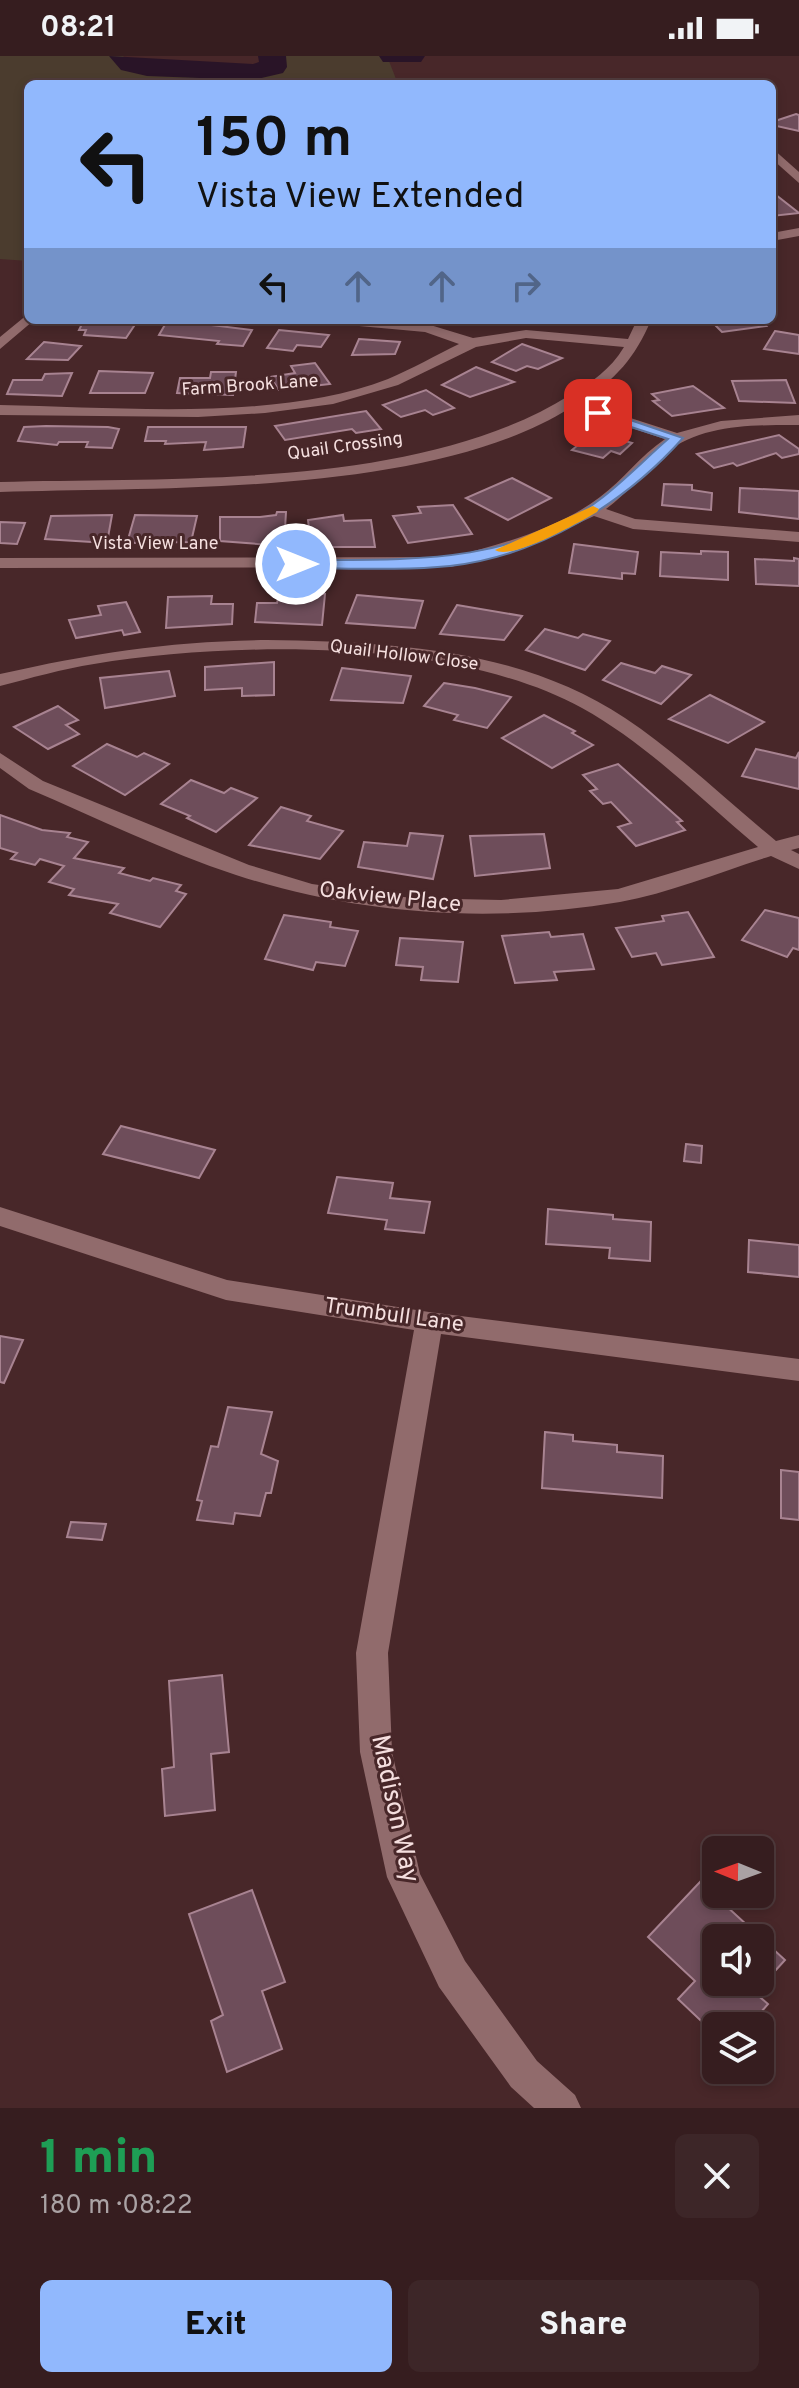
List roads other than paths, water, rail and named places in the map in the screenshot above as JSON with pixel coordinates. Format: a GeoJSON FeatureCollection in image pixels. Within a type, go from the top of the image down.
{"type":"FeatureCollection","features":[{"type":"Feature","properties":{"kind":"street"},"geometry":{"type":"LineString","coordinates":[[776,156],[799,179]]}},
{"type":"Feature","properties":{"kind":"street"},"geometry":{"type":"LineString","coordinates":[[776,236],[799,232]]}},
{"type":"Feature","properties":{"kind":"street"},"geometry":{"type":"LineString","coordinates":[[0,345],[24,322]]}},
{"type":"Feature","properties":{"kind":"street"},"geometry":{"type":"LineString","coordinates":[[382,324],[427,328],[472,343]]}},
{"type":"Feature","properties":{"kind":"street","name":"Quail Crossing"},"geometry":{"type":"LineString","coordinates":[[0,487],[298,475],[365,467],[479,441],[572,404],[608,378],[634,344],[642,324]]}},
{"type":"Feature","properties":{"kind":"street","name":"Farm Brook Lane"},"geometry":{"type":"LineString","coordinates":[[0,410],[198,412],[333,399],[393,382],[472,343],[526,334],[634,344]]}},
{"type":"Feature","properties":{"kind":"street"},"geometry":{"type":"LineString","coordinates":[[572,404],[677,438]]}},
{"type":"Feature","properties":{"kind":"street","name":"Vista View Lane"},"geometry":{"type":"LineString","coordinates":[[0,563],[451,562],[511,547],[557,530],[592,510],[677,438],[730,425],[799,420]]}},
{"type":"Feature","properties":{"kind":"street"},"geometry":{"type":"LineString","coordinates":[[592,510],[633,524],[799,537]]}},
{"type":"Feature","properties":{"kind":"street","name":"Quail Hollow Close"},"geometry":{"type":"LineString","coordinates":[[0,680],[93,658],[220,645],[303,645],[402,652],[496,667],[562,690],[634,733],[773,849],[799,863]]}},
{"type":"Feature","properties":{"kind":"street","name":"Oakview Place"},"geometry":{"type":"LineString","coordinates":[[0,759],[36,785],[241,870],[310,890],[411,905],[501,907],[620,895],[799,841]]}},
{"type":"Feature","properties":{"kind":"street","name":"Trumbull Lane"},"geometry":{"type":"LineString","coordinates":[[0,1216],[226,1290],[429,1322],[799,1370]]}},
{"type":"Feature","properties":{"kind":"street","name":"Madison Way"},"geometry":{"type":"LineString","coordinates":[[429,1322],[372,1653],[376,1752],[404,1877],[452,1974],[524,2074],[562,2108]]}},
{"type":"Feature","properties":{"kind":"waterway"},"geometry":{"type":"LineString","coordinates":[[123,56],[131,64],[147,68],[253,72],[273,67],[272,56]]}},
{"type":"Feature","properties":{"kind":"waterway"},"geometry":{"type":"LineString","coordinates":[[393,56],[411,56]]}}]}
